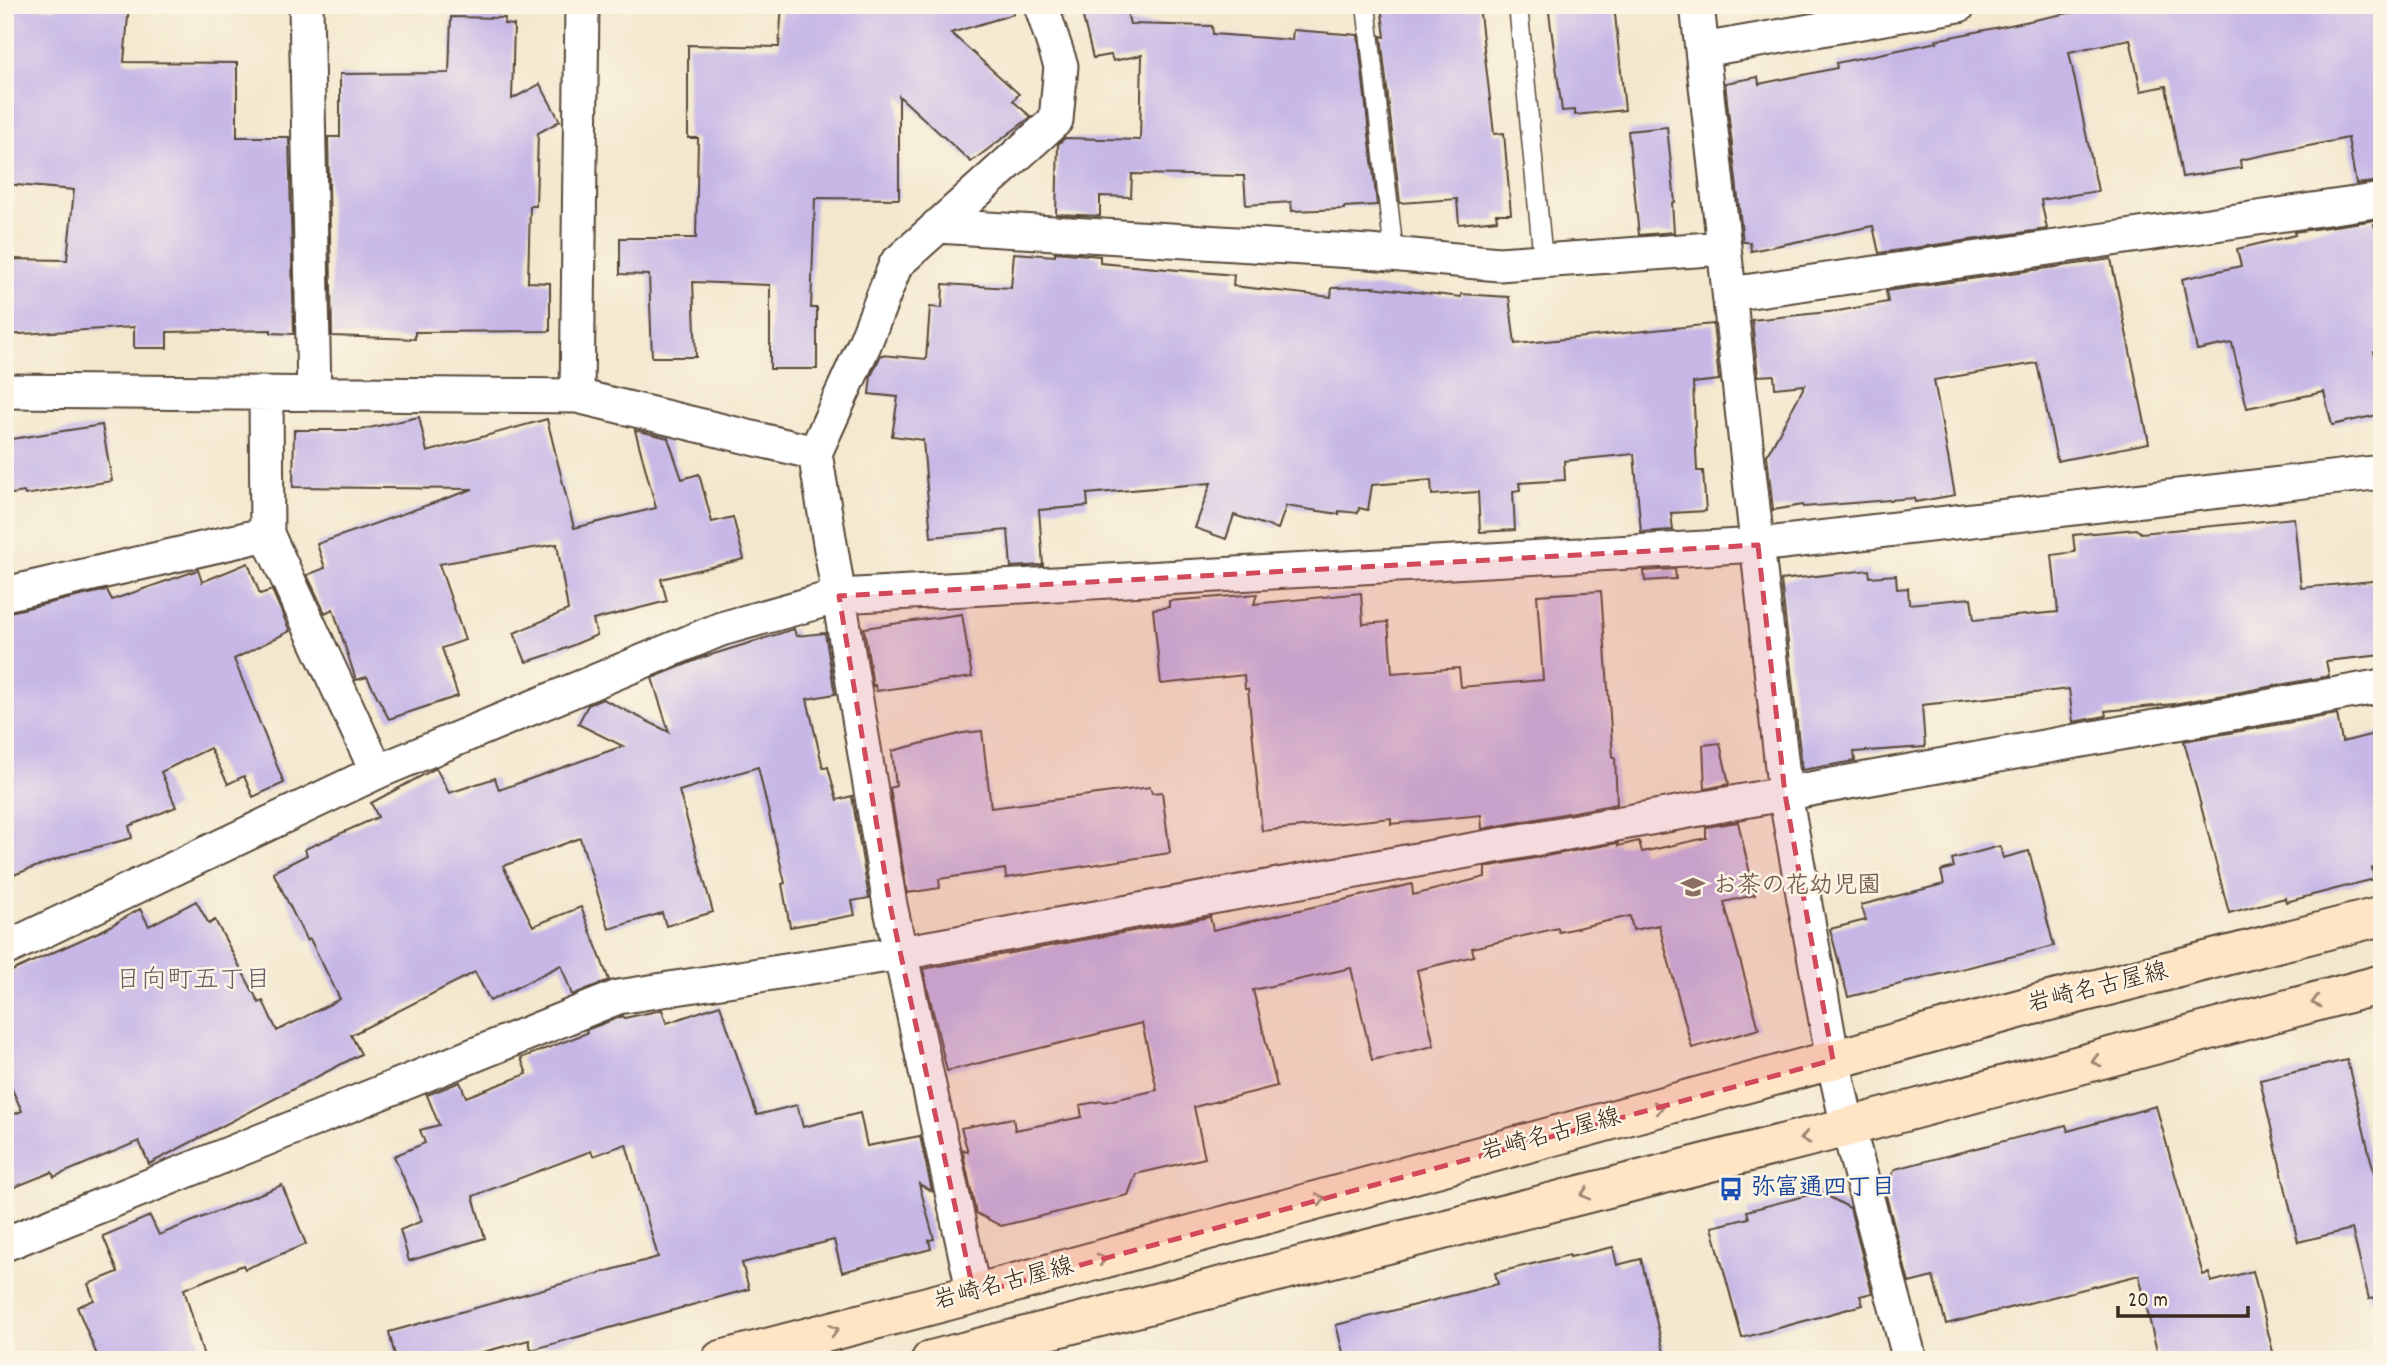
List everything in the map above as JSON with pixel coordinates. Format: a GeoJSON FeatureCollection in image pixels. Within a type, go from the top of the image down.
{"type":"FeatureCollection","features":[{"type":"Feature","properties":{"kind":"main road","name":"岩崎名古屋線"},"geometry":{"type":"LineString","coordinates":[[721,1360],[974,1294],[2030,1006],[2382,916]]}},
{"type":"Feature","properties":{"kind":"main road"},"geometry":{"type":"LineString","coordinates":[[931,1360],[992,1352],[2382,984]]}},
{"type":"Feature","properties":{"kind":"street"},"geometry":{"type":"LineString","coordinates":[[306,5],[314,394]]}},
{"type":"Feature","properties":{"kind":"street"},"geometry":{"type":"LineString","coordinates":[[576,396],[582,5]]}},
{"type":"Feature","properties":{"kind":"street"},"geometry":{"type":"LineString","coordinates":[[974,1294],[890,905],[815,453],[864,345],[896,264],[1056,120],[1061,66],[1041,5]]}},
{"type":"Feature","properties":{"kind":"street"},"geometry":{"type":"LineString","coordinates":[[1697,5],[1786,794],[1833,1059],[1848,1127],[1910,1360]]}},
{"type":"Feature","properties":{"kind":"street"},"geometry":{"type":"LineString","coordinates":[[1702,50],[1958,5]]}},
{"type":"Feature","properties":{"kind":"street"},"geometry":{"type":"LineString","coordinates":[[1730,294],[2382,200]]}},
{"type":"Feature","properties":{"kind":"street"},"geometry":{"type":"LineString","coordinates":[[937,226],[1394,254],[1499,264],[1724,248]]}},
{"type":"Feature","properties":{"kind":"street"},"geometry":{"type":"LineString","coordinates":[[5,391],[576,396],[815,453]]}},
{"type":"Feature","properties":{"kind":"street"},"geometry":{"type":"LineString","coordinates":[[265,394],[267,534],[377,772]]}},
{"type":"Feature","properties":{"kind":"street"},"geometry":{"type":"LineString","coordinates":[[5,949],[377,772],[721,629],[839,596],[1758,545],[2382,472]]}},
{"type":"Feature","properties":{"kind":"street"},"geometry":{"type":"LineString","coordinates":[[5,593],[267,534]]}},
{"type":"Feature","properties":{"kind":"street"},"geometry":{"type":"LineString","coordinates":[[5,1244],[618,997],[901,953],[2382,686]]}},
{"type":"Feature","properties":{"kind":"lane"},"geometry":{"type":"LineString","coordinates":[[1366,5],[1394,254]]}},
{"type":"Feature","properties":{"kind":"lane"},"geometry":{"type":"LineString","coordinates":[[1518,5],[1543,260]]}},
{"type":"Feature","properties":{"kind":"highlighted area"},"geometry":{"type":"Polygon","coordinates":[[[1758,545],[1785,794],[1833,1060],[974,1294],[890,905],[839,596],[1758,545]]]}},
{"type":"Feature","properties":{"kind":"building"},"geometry":{"type":"Polygon","coordinates":[[[5,5],[56,9],[56,5],[129,5],[124,62],[237,63],[237,137],[289,137],[294,334],[271,333],[271,330],[167,332],[167,348],[134,348],[134,327],[5,335],[5,259],[67,260],[74,190],[5,184],[5,5]]]}},
{"type":"Feature","properties":{"kind":"building"},"geometry":{"type":"Polygon","coordinates":[[[782,5],[1013,5],[1014,14],[951,33],[1019,94],[1013,101],[1031,117],[971,162],[899,96],[899,199],[815,198],[811,308],[817,308],[817,369],[770,369],[770,285],[693,282],[696,357],[652,357],[649,275],[620,274],[620,238],[696,238],[698,138],[688,138],[688,45],[779,47],[782,5]]]}},
{"type":"Feature","properties":{"kind":"building"},"geometry":{"type":"Polygon","coordinates":[[[1080,5],[1125,5],[1130,24],[1212,26],[1213,34],[1292,40],[1293,30],[1358,35],[1377,205],[1292,211],[1291,202],[1246,205],[1244,176],[1132,174],[1131,197],[1100,196],[1100,216],[1056,214],[1058,144],[1065,138],[1140,140],[1142,55],[1113,61],[1111,55],[1093,58],[1080,5]]]}},
{"type":"Feature","properties":{"kind":"building"},"geometry":{"type":"Polygon","coordinates":[[[1381,5],[1479,5],[1494,134],[1504,133],[1511,214],[1496,214],[1497,220],[1459,224],[1457,199],[1400,203],[1381,36],[1385,37],[1381,5]]]}},
{"type":"Feature","properties":{"kind":"building"},"geometry":{"type":"Polygon","coordinates":[[[1548,5],[1614,5],[1625,110],[1575,115],[1575,110],[1562,111],[1548,5]]]}},
{"type":"Feature","properties":{"kind":"building"},"geometry":{"type":"Polygon","coordinates":[[[2108,5],[2382,5],[2382,181],[2356,184],[2348,138],[2240,160],[2241,168],[2182,177],[2166,86],[2141,91],[2130,39],[2069,52],[2098,191],[2041,200],[2047,229],[1879,253],[1873,226],[1751,251],[1750,242],[1743,242],[1725,83],[1758,77],[1759,84],[1837,68],[1836,63],[1937,42],[1936,40],[2108,5]]]}},
{"type":"Feature","properties":{"kind":"building"},"geometry":{"type":"Polygon","coordinates":[[[451,17],[505,18],[504,24],[514,25],[512,99],[540,84],[560,121],[538,133],[536,206],[530,206],[528,282],[550,283],[550,331],[415,332],[415,339],[332,336],[328,137],[340,137],[340,74],[449,73],[451,17]]]}},
{"type":"Feature","properties":{"kind":"building"},"geometry":{"type":"Polygon","coordinates":[[[1667,127],[1675,202],[1672,203],[1674,232],[1639,235],[1628,131],[1667,127]]]}},
{"type":"Feature","properties":{"kind":"building"},"geometry":{"type":"Polygon","coordinates":[[[2382,219],[2382,223],[2374,224],[2382,251],[2382,350],[2374,352],[2382,388],[2382,414],[2332,425],[2324,392],[2247,408],[2232,343],[2197,350],[2182,279],[2241,266],[2237,249],[2295,235],[2294,232],[2382,219]]]}},
{"type":"Feature","properties":{"kind":"building"},"geometry":{"type":"Polygon","coordinates":[[[1055,252],[1100,256],[1100,263],[1234,275],[1233,286],[1331,297],[1332,288],[1372,287],[1461,297],[1461,294],[1509,297],[1515,344],[1713,324],[1719,380],[1693,383],[1697,471],[1703,471],[1706,511],[1671,513],[1673,530],[1641,532],[1634,454],[1564,461],[1565,480],[1519,483],[1520,490],[1513,491],[1515,530],[1480,532],[1478,492],[1432,495],[1431,480],[1372,485],[1368,510],[1359,508],[1358,513],[1339,511],[1339,514],[1286,506],[1278,529],[1234,515],[1226,539],[1195,528],[1211,483],[1087,494],[1088,506],[1039,510],[1043,565],[1011,567],[1008,530],[931,537],[923,440],[892,436],[898,397],[869,394],[871,376],[881,355],[926,359],[930,307],[942,308],[943,284],[1011,288],[1014,253],[1055,256],[1055,252]]]}},
{"type":"Feature","properties":{"kind":"building"},"geometry":{"type":"Polygon","coordinates":[[[2111,259],[2149,443],[2057,461],[2037,363],[1934,380],[1955,495],[1915,502],[1914,498],[1802,505],[1773,510],[1767,455],[1805,385],[1775,388],[1774,375],[1758,376],[1752,320],[1838,311],[1888,302],[1886,291],[2111,259]]]}},
{"type":"Feature","properties":{"kind":"building"},"geometry":{"type":"Polygon","coordinates":[[[419,417],[427,452],[547,419],[574,528],[656,508],[635,430],[668,438],[682,479],[699,474],[712,522],[733,517],[744,559],[661,579],[667,601],[593,620],[597,635],[526,662],[514,633],[568,610],[557,544],[439,564],[465,640],[442,648],[458,696],[389,719],[367,677],[356,680],[333,609],[325,613],[307,575],[325,568],[317,544],[473,489],[293,487],[294,430],[360,430],[419,417]]]}},
{"type":"Feature","properties":{"kind":"building"},"geometry":{"type":"Polygon","coordinates":[[[102,425],[112,481],[25,495],[24,492],[5,495],[5,440],[102,425]]]}},
{"type":"Feature","properties":{"kind":"building"},"geometry":{"type":"Polygon","coordinates":[[[2294,518],[2301,588],[2382,580],[2382,655],[2326,661],[2329,676],[2174,704],[2105,711],[2106,716],[2073,722],[2069,689],[1922,705],[1925,747],[1854,752],[1855,761],[1802,770],[1781,580],[1869,570],[1870,577],[1896,575],[1897,589],[1908,588],[1909,604],[1971,598],[1974,620],[2058,612],[2052,555],[2075,552],[2073,535],[2136,529],[2141,533],[2294,518]]]}},
{"type":"Feature","properties":{"kind":"building"},"geometry":{"type":"Polygon","coordinates":[[[248,563],[260,594],[272,590],[290,631],[234,659],[284,783],[253,797],[244,776],[228,784],[210,748],[161,772],[176,807],[129,826],[132,838],[71,854],[5,878],[5,613],[107,590],[112,600],[198,570],[202,582],[248,563]]]}},
{"type":"Feature","properties":{"kind":"building"},"geometry":{"type":"Polygon","coordinates":[[[1675,569],[1676,579],[1645,581],[1644,571],[1675,569]]]}},
{"type":"Feature","properties":{"kind":"building"},"geometry":{"type":"Polygon","coordinates":[[[1601,591],[1617,804],[1482,829],[1481,815],[1391,824],[1391,818],[1262,831],[1248,689],[1245,689],[1244,675],[1161,684],[1153,609],[1169,607],[1169,601],[1257,594],[1254,604],[1361,593],[1363,624],[1388,622],[1392,673],[1459,668],[1461,687],[1543,680],[1537,595],[1601,591]]]}},
{"type":"Feature","properties":{"kind":"building"},"geometry":{"type":"Polygon","coordinates":[[[962,614],[972,677],[876,691],[864,628],[962,614]]]}},
{"type":"Feature","properties":{"kind":"building"},"geometry":{"type":"Polygon","coordinates":[[[794,629],[796,636],[825,633],[835,694],[807,699],[823,768],[828,767],[837,800],[852,796],[869,898],[852,901],[855,915],[790,927],[782,884],[785,883],[758,767],[679,791],[713,912],[666,926],[662,913],[609,929],[580,838],[503,866],[533,926],[581,907],[609,980],[572,995],[561,965],[490,1001],[475,972],[351,1035],[361,1054],[149,1164],[139,1141],[54,1177],[52,1172],[5,1191],[5,1118],[22,1111],[5,1074],[5,974],[103,930],[140,909],[149,926],[196,901],[209,924],[215,920],[259,1003],[263,1001],[277,1031],[340,999],[310,939],[307,941],[273,872],[307,855],[305,849],[378,817],[371,803],[436,768],[449,793],[495,778],[499,790],[623,746],[578,724],[588,705],[603,699],[669,732],[652,678],[704,657],[794,629]]]}},
{"type":"Feature","properties":{"kind":"building"},"geometry":{"type":"Polygon","coordinates":[[[2337,714],[2342,742],[2382,732],[2382,866],[2372,868],[2374,879],[2286,902],[2285,898],[2229,913],[2184,741],[2337,714]]]}},
{"type":"Feature","properties":{"kind":"building"},"geometry":{"type":"Polygon","coordinates":[[[982,731],[991,808],[1150,787],[1152,793],[1162,792],[1170,853],[1006,878],[1005,869],[939,879],[940,888],[907,893],[890,788],[896,786],[892,751],[963,733],[982,731]]]}},
{"type":"Feature","properties":{"kind":"building"},"geometry":{"type":"Polygon","coordinates":[[[1720,743],[1729,784],[1705,789],[1703,745],[1720,743]]]}},
{"type":"Feature","properties":{"kind":"building"},"geometry":{"type":"Polygon","coordinates":[[[1738,822],[1755,895],[1724,902],[1759,1029],[1692,1048],[1659,925],[1633,930],[1630,916],[1559,932],[1558,928],[1472,948],[1474,956],[1417,970],[1434,1046],[1372,1060],[1351,968],[1253,990],[1277,1086],[1194,1107],[1205,1158],[1136,1174],[1128,1195],[1001,1226],[976,1213],[962,1149],[968,1152],[961,1128],[1013,1118],[1015,1130],[1082,1117],[1080,1105],[1157,1090],[1142,1023],[947,1071],[923,969],[1210,917],[1213,930],[1412,884],[1413,895],[1485,877],[1485,867],[1618,843],[1618,846],[1639,841],[1642,852],[1706,838],[1706,827],[1738,822]]]}},
{"type":"Feature","properties":{"kind":"building"},"geometry":{"type":"Polygon","coordinates":[[[2000,846],[2003,858],[2029,851],[2054,946],[1848,997],[1830,929],[1866,920],[1861,905],[1944,884],[1941,871],[1954,867],[1952,859],[2000,846]]]}},
{"type":"Feature","properties":{"kind":"building"},"geometry":{"type":"Polygon","coordinates":[[[720,1005],[757,1115],[797,1105],[803,1127],[860,1113],[867,1146],[920,1136],[932,1191],[919,1184],[934,1239],[929,1240],[931,1249],[842,1272],[834,1240],[742,1263],[749,1289],[531,1350],[529,1340],[452,1360],[396,1360],[389,1332],[658,1257],[626,1144],[593,1156],[591,1151],[473,1196],[485,1238],[409,1261],[400,1230],[422,1221],[394,1156],[425,1143],[420,1130],[439,1125],[427,1095],[460,1082],[466,1097],[527,1074],[521,1058],[623,1016],[624,1018],[662,1010],[667,1023],[720,1005]]]}},
{"type":"Feature","properties":{"kind":"building"},"geometry":{"type":"Polygon","coordinates":[[[2347,1060],[2374,1173],[2382,1171],[2382,1297],[2369,1299],[2352,1229],[2298,1242],[2260,1080],[2347,1060]]]}},
{"type":"Feature","properties":{"kind":"building"},"geometry":{"type":"Polygon","coordinates":[[[2156,1106],[2203,1275],[2209,1273],[2211,1282],[2253,1271],[2275,1360],[2159,1360],[2139,1275],[1946,1324],[1933,1277],[1909,1283],[1884,1188],[1895,1169],[2066,1125],[2068,1131],[2156,1106]]]}},
{"type":"Feature","properties":{"kind":"building"},"geometry":{"type":"Polygon","coordinates":[[[282,1185],[306,1244],[245,1269],[243,1265],[184,1289],[205,1360],[99,1360],[77,1307],[94,1300],[88,1284],[118,1272],[103,1236],[150,1216],[159,1235],[282,1185]]]}},
{"type":"Feature","properties":{"kind":"building"},"geometry":{"type":"Polygon","coordinates":[[[1820,1192],[1850,1208],[1872,1293],[1860,1296],[1863,1305],[1742,1338],[1712,1227],[1749,1218],[1747,1211],[1820,1192]]]}},
{"type":"Feature","properties":{"kind":"building"},"geometry":{"type":"Polygon","coordinates":[[[1613,1247],[1617,1265],[1641,1259],[1666,1360],[1345,1360],[1336,1325],[1498,1284],[1495,1273],[1613,1247]]]}},
{"type":"Feature","properties":{"kind":"place","name":"お茶の花幼児園"},"geometry":{"type":"Point","coordinates":[1693,887]}},
{"type":"Feature","properties":{"kind":"place","name":"弥富通四丁目"},"geometry":{"type":"Point","coordinates":[1731,1189]}},
{"type":"Feature","properties":{"kind":"district","name":"日向町五丁目"},"geometry":{"type":"Point","coordinates":[193,981]}}]}
